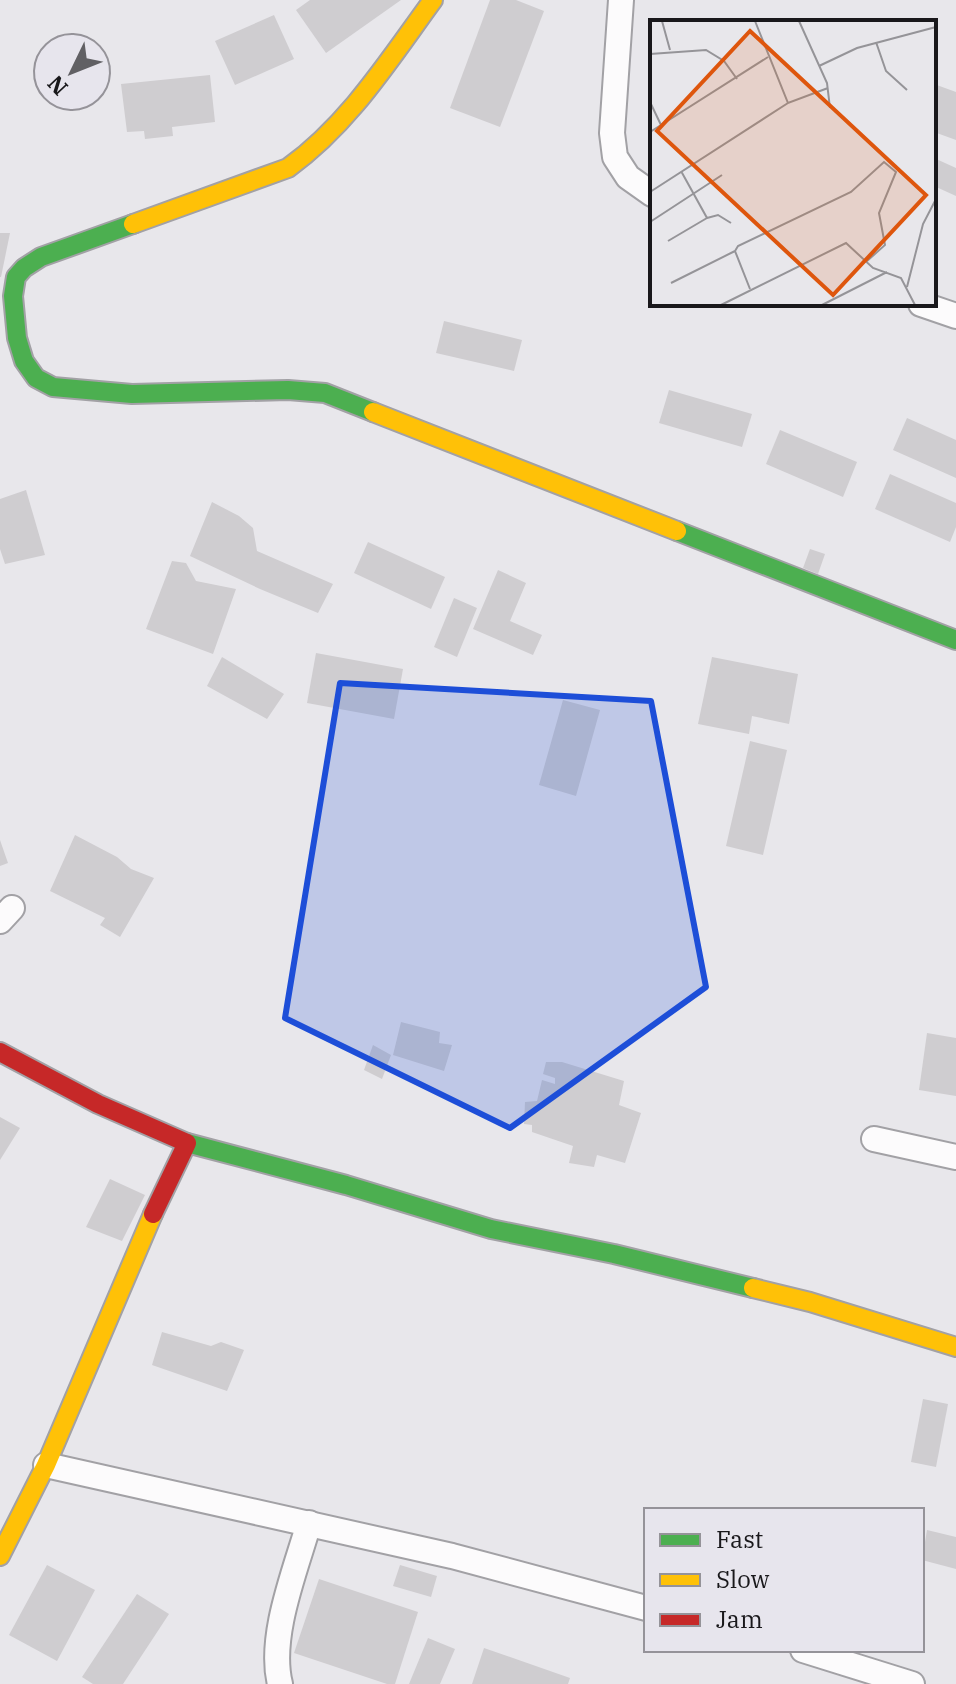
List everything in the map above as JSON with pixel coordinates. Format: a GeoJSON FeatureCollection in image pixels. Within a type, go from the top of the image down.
{"type":"FeatureCollection","features":[{"type":"Feature","properties":{"kind":"street"},"geometry":{"type":"LineString","coordinates":[[433,0],[337,127],[313,153],[288,168],[41,257],[26,266],[15,278],[12,295],[21,356],[29,371],[42,383],[53,387],[132,394],[288,390],[325,393],[956,640]]}},
{"type":"Feature","properties":{"kind":"street"},"geometry":{"type":"LineString","coordinates":[[621,0],[612,133],[615,157],[628,177],[650,193]]}},
{"type":"Feature","properties":{"kind":"street"},"geometry":{"type":"LineString","coordinates":[[927,306],[956,316]]}},
{"type":"Feature","properties":{"kind":"street"},"geometry":{"type":"LineString","coordinates":[[0,1052],[98,1104],[187,1143],[491,1229],[614,1254],[810,1302],[956,1347]]}},
{"type":"Feature","properties":{"kind":"street"},"geometry":{"type":"LineString","coordinates":[[874,1139],[956,1157]]}},
{"type":"Feature","properties":{"kind":"street"},"geometry":{"type":"LineString","coordinates":[[0,1556],[46,1465],[164,1189],[187,1143]]}},
{"type":"Feature","properties":{"kind":"street"},"geometry":{"type":"LineString","coordinates":[[46,1465],[452,1556],[644,1607]]}},
{"type":"Feature","properties":{"kind":"street"},"geometry":{"type":"LineString","coordinates":[[280,1684],[278,1653],[281,1623],[309,1523]]}},
{"type":"Feature","properties":{"kind":"street"},"geometry":{"type":"LineString","coordinates":[[809,1652],[910,1684]]}},
{"type":"Feature","properties":{"kind":"highlighted area"},"geometry":{"type":"Polygon","coordinates":[[[340,683],[651,701],[706,987],[510,1128],[285,1018],[340,683]]]}},
{"type":"Feature","properties":{"kind":"building"},"geometry":{"type":"Polygon","coordinates":[[[310,0],[401,0],[326,53],[296,10],[310,0]]]}},
{"type":"Feature","properties":{"kind":"building"},"geometry":{"type":"Polygon","coordinates":[[[490,0],[516,0],[544,11],[500,127],[450,108],[490,0]]]}},
{"type":"Feature","properties":{"kind":"building"},"geometry":{"type":"Polygon","coordinates":[[[274,15],[294,59],[235,85],[215,41],[274,15]]]}},
{"type":"Feature","properties":{"kind":"building"},"geometry":{"type":"Polygon","coordinates":[[[210,75],[215,122],[172,127],[173,136],[145,139],[144,131],[127,132],[121,84],[210,75]]]}},
{"type":"Feature","properties":{"kind":"building"},"geometry":{"type":"Polygon","coordinates":[[[936,85],[956,92],[956,140],[936,133],[936,85]]]}},
{"type":"Feature","properties":{"kind":"building"},"geometry":{"type":"Polygon","coordinates":[[[936,159],[956,168],[956,196],[936,187],[936,159]]]}},
{"type":"Feature","properties":{"kind":"building"},"geometry":{"type":"Polygon","coordinates":[[[0,233],[10,233],[1,277],[0,277],[0,233]]]}},
{"type":"Feature","properties":{"kind":"building"},"geometry":{"type":"Polygon","coordinates":[[[444,321],[522,340],[514,371],[436,353],[444,321]]]}},
{"type":"Feature","properties":{"kind":"building"},"geometry":{"type":"Polygon","coordinates":[[[669,390],[752,414],[742,447],[659,423],[669,390]]]}},
{"type":"Feature","properties":{"kind":"building"},"geometry":{"type":"Polygon","coordinates":[[[907,418],[956,440],[956,478],[893,450],[907,418]]]}},
{"type":"Feature","properties":{"kind":"building"},"geometry":{"type":"Polygon","coordinates":[[[780,430],[857,462],[843,497],[766,464],[780,430]]]}},
{"type":"Feature","properties":{"kind":"building"},"geometry":{"type":"Polygon","coordinates":[[[890,474],[956,503],[956,527],[950,542],[875,509],[890,474]]]}},
{"type":"Feature","properties":{"kind":"building"},"geometry":{"type":"Polygon","coordinates":[[[26,490],[45,555],[5,564],[0,549],[0,499],[26,490]]]}},
{"type":"Feature","properties":{"kind":"building"},"geometry":{"type":"Polygon","coordinates":[[[212,502],[239,516],[253,528],[257,551],[333,584],[318,613],[190,556],[212,502]]]}},
{"type":"Feature","properties":{"kind":"building"},"geometry":{"type":"Polygon","coordinates":[[[368,542],[445,577],[431,609],[354,573],[368,542]]]}},
{"type":"Feature","properties":{"kind":"building"},"geometry":{"type":"Polygon","coordinates":[[[810,549],[825,554],[818,574],[803,568],[810,549]]]}},
{"type":"Feature","properties":{"kind":"building"},"geometry":{"type":"Polygon","coordinates":[[[172,561],[186,563],[196,581],[236,589],[213,654],[146,629],[172,561]]]}},
{"type":"Feature","properties":{"kind":"building"},"geometry":{"type":"Polygon","coordinates":[[[498,570],[526,583],[510,621],[542,635],[533,655],[473,629],[498,570]]]}},
{"type":"Feature","properties":{"kind":"building"},"geometry":{"type":"Polygon","coordinates":[[[454,598],[477,608],[457,657],[434,647],[454,598]]]}},
{"type":"Feature","properties":{"kind":"building"},"geometry":{"type":"Polygon","coordinates":[[[316,653],[403,669],[394,719],[307,703],[316,653]]]}},
{"type":"Feature","properties":{"kind":"building"},"geometry":{"type":"Polygon","coordinates":[[[222,657],[284,694],[267,719],[207,686],[222,657]]]}},
{"type":"Feature","properties":{"kind":"building"},"geometry":{"type":"Polygon","coordinates":[[[712,657],[798,674],[789,724],[752,716],[749,734],[698,724],[712,657]]]}},
{"type":"Feature","properties":{"kind":"building"},"geometry":{"type":"Polygon","coordinates":[[[563,700],[600,710],[576,796],[539,785],[563,700]]]}},
{"type":"Feature","properties":{"kind":"building"},"geometry":{"type":"Polygon","coordinates":[[[750,741],[787,750],[763,855],[726,846],[750,741]]]}},
{"type":"Feature","properties":{"kind":"building"},"geometry":{"type":"Polygon","coordinates":[[[75,835],[117,857],[131,869],[154,878],[120,937],[100,925],[105,918],[50,891],[75,835]]]}},
{"type":"Feature","properties":{"kind":"building"},"geometry":{"type":"Polygon","coordinates":[[[0,840],[8,863],[0,866],[0,840]]]}},
{"type":"Feature","properties":{"kind":"building"},"geometry":{"type":"Polygon","coordinates":[[[401,1022],[440,1032],[439,1043],[452,1045],[444,1071],[393,1055],[401,1022]]]}},
{"type":"Feature","properties":{"kind":"building"},"geometry":{"type":"Polygon","coordinates":[[[927,1033],[956,1038],[956,1096],[919,1090],[927,1033]]]}},
{"type":"Feature","properties":{"kind":"building"},"geometry":{"type":"Polygon","coordinates":[[[373,1045],[391,1055],[382,1079],[364,1070],[373,1045]]]}},
{"type":"Feature","properties":{"kind":"building"},"geometry":{"type":"Polygon","coordinates":[[[546,1062],[562,1062],[624,1081],[619,1105],[641,1113],[625,1163],[597,1155],[594,1167],[569,1163],[573,1146],[532,1132],[532,1125],[524,1124],[525,1102],[537,1101],[542,1080],[555,1084],[555,1078],[543,1074],[546,1062]]]}},
{"type":"Feature","properties":{"kind":"building"},"geometry":{"type":"Polygon","coordinates":[[[0,1117],[20,1128],[0,1160],[0,1117]]]}},
{"type":"Feature","properties":{"kind":"building"},"geometry":{"type":"Polygon","coordinates":[[[110,1179],[145,1195],[122,1241],[86,1227],[110,1179]]]}},
{"type":"Feature","properties":{"kind":"building"},"geometry":{"type":"Polygon","coordinates":[[[162,1332],[211,1346],[221,1342],[244,1350],[227,1391],[152,1365],[162,1332]]]}},
{"type":"Feature","properties":{"kind":"building"},"geometry":{"type":"Polygon","coordinates":[[[923,1399],[948,1404],[936,1467],[911,1462],[923,1399]]]}},
{"type":"Feature","properties":{"kind":"building"},"geometry":{"type":"Polygon","coordinates":[[[927,1530],[956,1537],[956,1569],[924,1561],[927,1530]]]}},
{"type":"Feature","properties":{"kind":"building"},"geometry":{"type":"Polygon","coordinates":[[[47,1565],[95,1590],[57,1661],[9,1635],[47,1565]]]}},
{"type":"Feature","properties":{"kind":"building"},"geometry":{"type":"Polygon","coordinates":[[[400,1565],[437,1576],[431,1597],[393,1586],[400,1565]]]}},
{"type":"Feature","properties":{"kind":"building"},"geometry":{"type":"Polygon","coordinates":[[[319,1579],[418,1612],[395,1684],[294,1653],[319,1579]]]}},
{"type":"Feature","properties":{"kind":"building"},"geometry":{"type":"Polygon","coordinates":[[[137,1594],[169,1614],[123,1684],[93,1684],[82,1677],[137,1594]]]}},
{"type":"Feature","properties":{"kind":"building"},"geometry":{"type":"Polygon","coordinates":[[[428,1638],[455,1649],[440,1684],[409,1684],[428,1638]]]}},
{"type":"Feature","properties":{"kind":"building"},"geometry":{"type":"Polygon","coordinates":[[[484,1648],[570,1678],[568,1684],[472,1684],[484,1648]]]}},
{"type":"Feature","properties":{"kind":"traffic: fast"},"geometry":{"type":"LineString","coordinates":[[133,224],[41,257],[16,277],[13,296],[17,338],[24,361],[36,378],[53,387],[132,394],[288,390],[325,393],[373,412]]}},
{"type":"Feature","properties":{"kind":"traffic: fast"},"geometry":{"type":"LineString","coordinates":[[677,531],[956,640]]}},
{"type":"Feature","properties":{"kind":"traffic: fast"},"geometry":{"type":"LineString","coordinates":[[187,1143],[346,1185],[491,1229],[614,1254],[753,1288]]}},
{"type":"Feature","properties":{"kind":"traffic: slow"},"geometry":{"type":"LineString","coordinates":[[133,224],[288,168],[310,151],[349,111],[433,0]]}},
{"type":"Feature","properties":{"kind":"traffic: slow"},"geometry":{"type":"LineString","coordinates":[[373,412],[677,531]]}},
{"type":"Feature","properties":{"kind":"traffic: slow"},"geometry":{"type":"LineString","coordinates":[[0,1556],[46,1465],[153,1214]]}},
{"type":"Feature","properties":{"kind":"traffic: slow"},"geometry":{"type":"LineString","coordinates":[[753,1288],[810,1302],[956,1347]]}},
{"type":"Feature","properties":{"kind":"traffic: jam"},"geometry":{"type":"LineString","coordinates":[[0,1052],[98,1104],[187,1143],[153,1214]]}}]}
